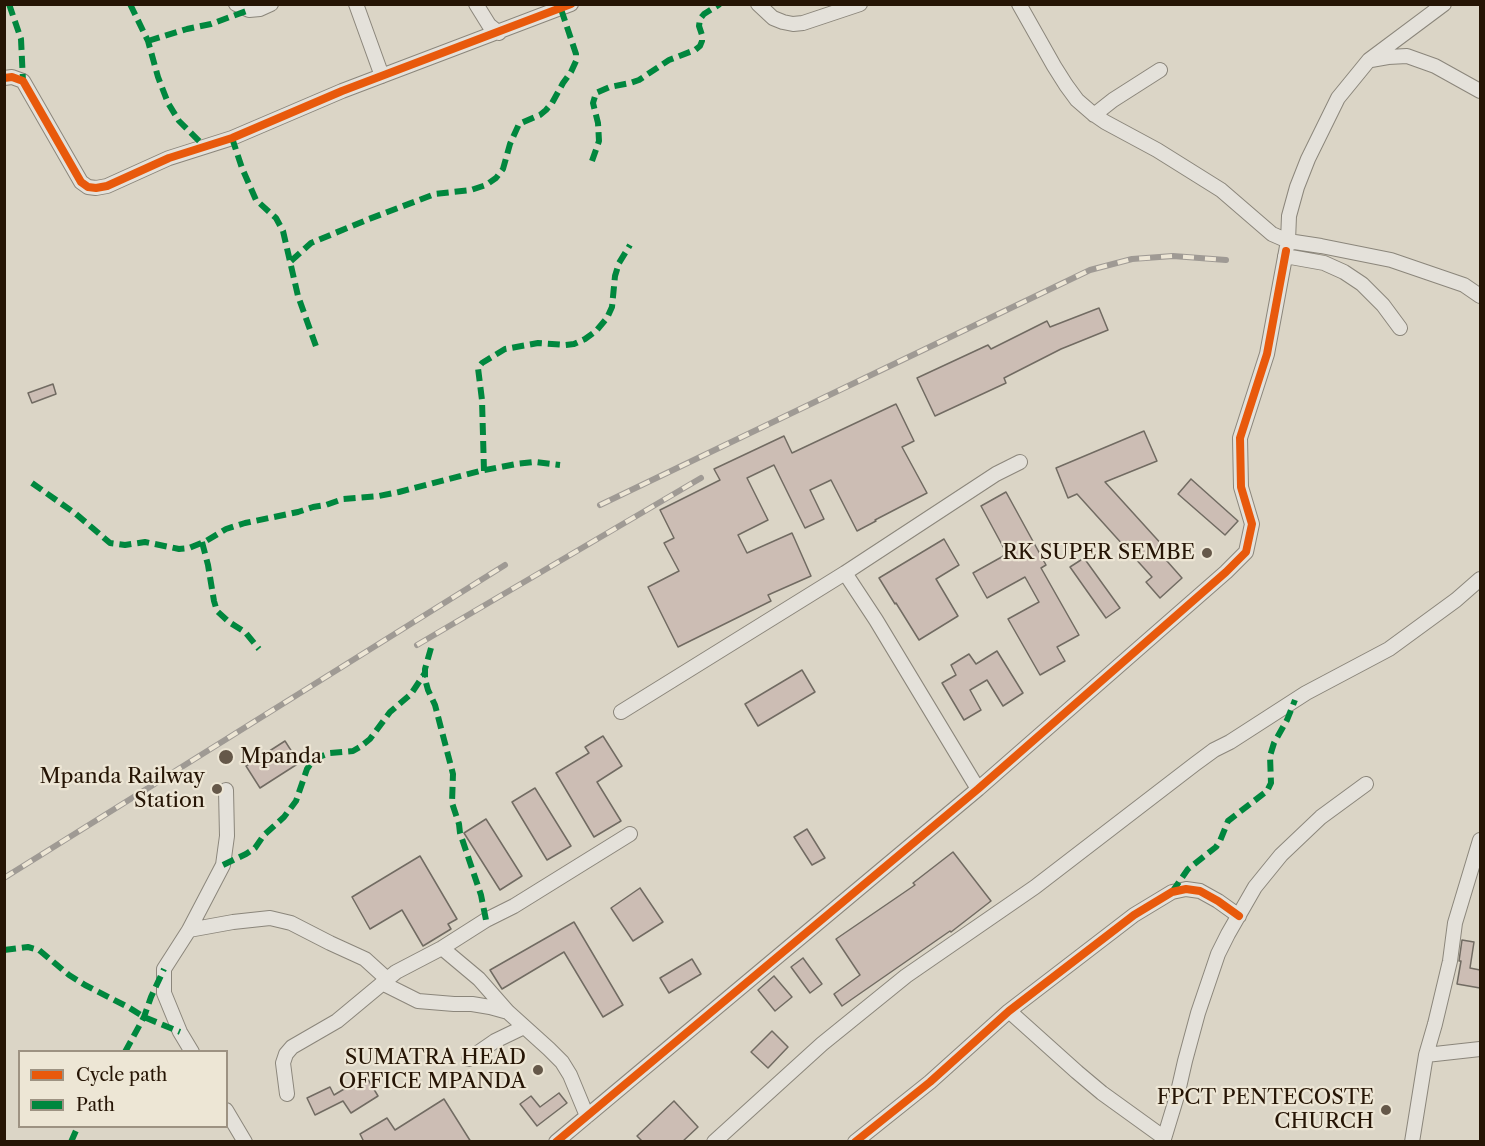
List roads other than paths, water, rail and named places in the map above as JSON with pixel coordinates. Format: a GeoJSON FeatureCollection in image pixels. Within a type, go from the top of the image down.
{"type":"FeatureCollection","features":[{"type":"Feature","properties":{"kind":"street"},"geometry":{"type":"LineString","coordinates":[[236,4],[249,10],[260,9],[271,4]]}},
{"type":"Feature","properties":{"kind":"street"},"geometry":{"type":"LineString","coordinates":[[356,4],[382,76]]}},
{"type":"Feature","properties":{"kind":"street"},"geometry":{"type":"LineString","coordinates":[[476,4],[489,25],[499,33]]}},
{"type":"Feature","properties":{"kind":"street"},"geometry":{"type":"LineString","coordinates":[[4,78],[12,77],[22,81],[81,182],[88,187],[96,188],[107,186],[169,158],[232,138],[342,91],[571,4]]}},
{"type":"Feature","properties":{"kind":"street"},"geometry":{"type":"LineString","coordinates":[[758,4],[773,18],[793,24],[803,23],[860,4]]}},
{"type":"Feature","properties":{"kind":"street"},"geometry":{"type":"LineString","coordinates":[[1019,4],[1054,66],[1077,100],[1105,122],[1157,150],[1221,190],[1286,249],[1344,272],[1362,284],[1383,305],[1400,328]]}},
{"type":"Feature","properties":{"kind":"street"},"geometry":{"type":"LineString","coordinates":[[556,1142],[978,789],[1246,552],[1252,524],[1241,487],[1240,438],[1267,354],[1286,249],[1289,216],[1297,187],[1338,98],[1368,60],[1444,4]]}},
{"type":"Feature","properties":{"kind":"street"},"geometry":{"type":"LineString","coordinates":[[1368,60],[1407,56],[1435,66],[1480,91]]}},
{"type":"Feature","properties":{"kind":"street"},"geometry":{"type":"LineString","coordinates":[[1095,115],[1113,100],[1160,70]]}},
{"type":"Feature","properties":{"kind":"street"},"geometry":{"type":"LineString","coordinates":[[1286,249],[1321,246],[1391,260],[1464,285],[1480,296]]}},
{"type":"Feature","properties":{"kind":"street"},"geometry":{"type":"LineString","coordinates":[[621,712],[845,573],[996,474],[1020,462]]}},
{"type":"Feature","properties":{"kind":"street"},"geometry":{"type":"LineString","coordinates":[[845,573],[978,789]]}},
{"type":"Feature","properties":{"kind":"street"},"geometry":{"type":"LineString","coordinates":[[714,1142],[822,1044],[906,976],[1035,887],[1214,750],[1306,693],[1389,649],[1456,600],[1480,579]]}},
{"type":"Feature","properties":{"kind":"street"},"geometry":{"type":"LineString","coordinates":[[1009,1011],[1102,1093],[1163,1139],[1177,1096],[1198,1013],[1218,954],[1255,888],[1288,848],[1321,817],[1366,784]]}},
{"type":"Feature","properties":{"kind":"street"},"geometry":{"type":"LineString","coordinates":[[191,1050],[180,1032],[164,993],[164,969],[189,930],[224,865],[227,836],[226,790]]}},
{"type":"Feature","properties":{"kind":"street"},"geometry":{"type":"LineString","coordinates":[[287,1094],[283,1064],[286,1054],[292,1047],[337,1021],[396,972],[514,906],[630,834]]}},
{"type":"Feature","properties":{"kind":"street"},"geometry":{"type":"LineString","coordinates":[[1412,1142],[1426,1055],[1449,961],[1455,924],[1480,840]]}},
{"type":"Feature","properties":{"kind":"street"},"geometry":{"type":"LineString","coordinates":[[855,1142],[930,1082],[1009,1011],[1134,915],[1172,892],[1186,889],[1200,891],[1239,916]]}},
{"type":"Feature","properties":{"kind":"street"},"geometry":{"type":"LineString","coordinates":[[189,930],[270,918],[291,923],[365,959],[385,981],[418,1001],[472,1004],[508,1012]]}},
{"type":"Feature","properties":{"kind":"street"},"geometry":{"type":"LineString","coordinates":[[442,948],[479,979],[508,1012],[562,1062],[570,1075],[586,1116]]}},
{"type":"Feature","properties":{"kind":"street"},"geometry":{"type":"LineString","coordinates":[[469,1059],[495,1041],[524,1027]]}},
{"type":"Feature","properties":{"kind":"street"},"geometry":{"type":"LineString","coordinates":[[1426,1055],[1480,1049]]}},
{"type":"Feature","properties":{"kind":"street"},"geometry":{"type":"LineString","coordinates":[[228,1114],[244,1142]]}},
{"type":"Feature","properties":{"kind":"railway"},"geometry":{"type":"LineString","coordinates":[[600,505],[1090,270],[1132,259],[1173,256],[1226,260]]}},
{"type":"Feature","properties":{"kind":"railway"},"geometry":{"type":"LineString","coordinates":[[417,645],[701,478]]}},
{"type":"Feature","properties":{"kind":"railway"},"geometry":{"type":"LineString","coordinates":[[4,878],[505,565]]}},
{"type":"Feature","properties":{"kind":"place","name":"RK SUPER SEMBE"},"geometry":{"type":"Point","coordinates":[1207,553]}},
{"type":"Feature","properties":{"kind":"place","name":"Mpanda"},"geometry":{"type":"Point","coordinates":[226,757]}},
{"type":"Feature","properties":{"kind":"place","name":"Mpanda Railway Station"},"geometry":{"type":"Point","coordinates":[217,789]}},
{"type":"Feature","properties":{"kind":"place","name":"SUMATRA HEAD OFFICE MPANDA"},"geometry":{"type":"Point","coordinates":[538,1070]}},
{"type":"Feature","properties":{"kind":"place","name":"FPCT PENTECOSTE CHURCH"},"geometry":{"type":"Point","coordinates":[1386,1110]}}]}
